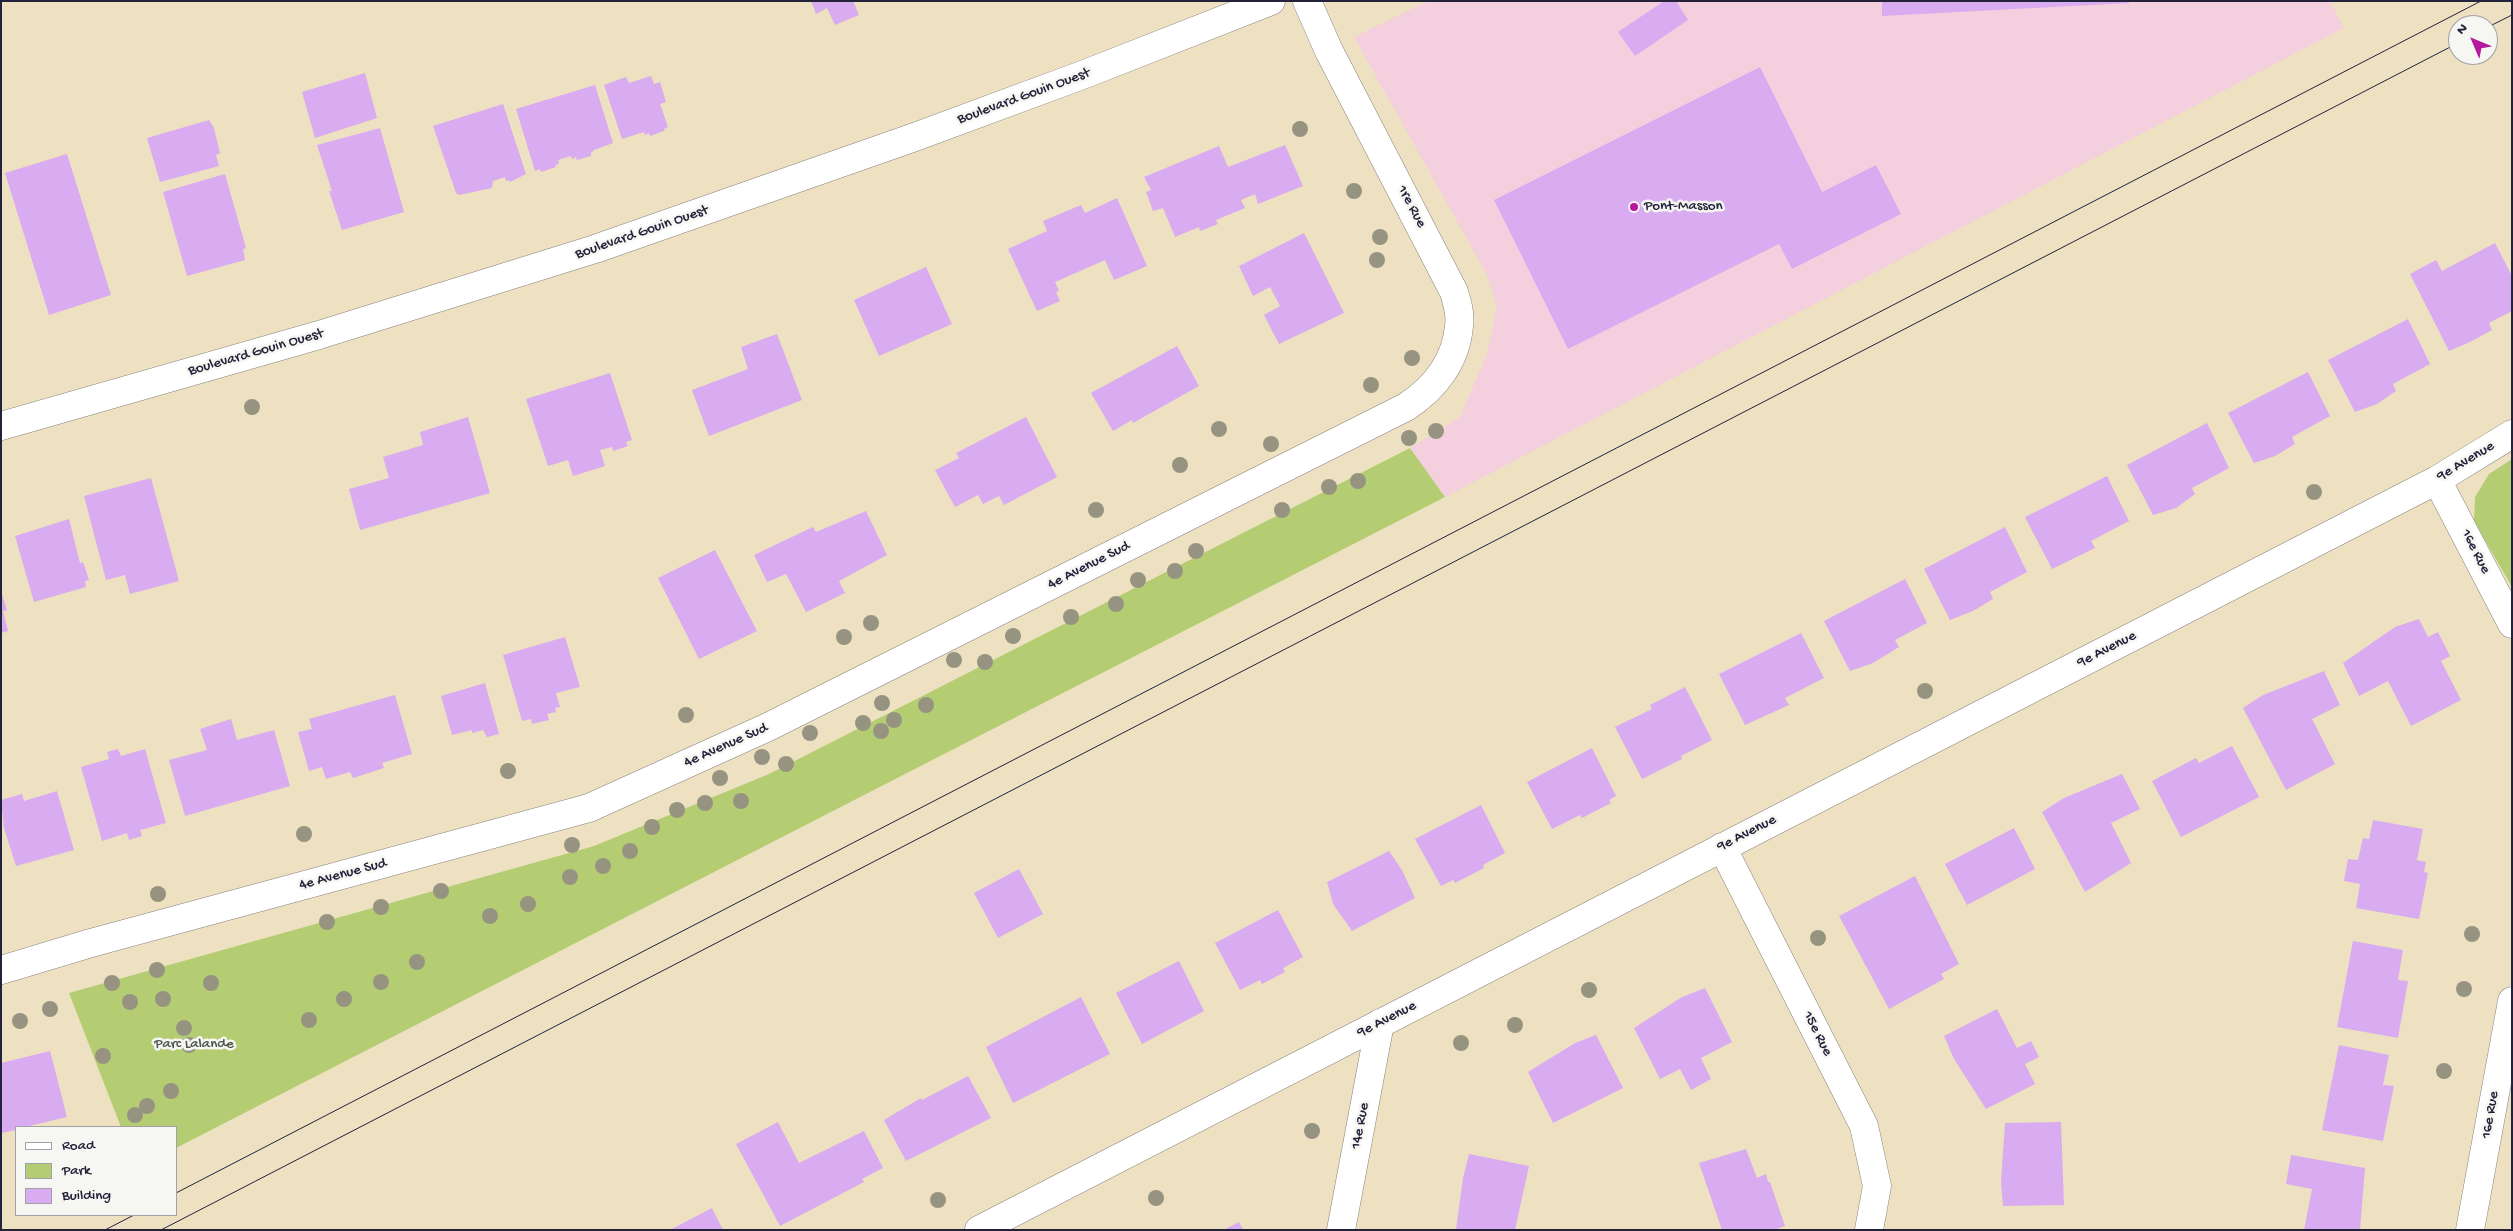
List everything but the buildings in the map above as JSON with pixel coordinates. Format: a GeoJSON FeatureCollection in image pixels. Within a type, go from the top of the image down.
{"type":"FeatureCollection","features":[{"type":"Feature","properties":{"kind":"street","name":"Boulevard Gouin Ouest"},"geometry":{"type":"LineString","coordinates":[[1,426],[319,335],[595,249],[903,142],[1104,67],[1270,1]]}},
{"type":"Feature","properties":{"kind":"street","name":"1re Rue"},"geometry":{"type":"LineString","coordinates":[[1307,1],[1329,51],[1454,292],[1460,325],[1446,367],[1422,397],[1406,407]]}},
{"type":"Feature","properties":{"kind":"street","name":"4e Avenue Sud"},"geometry":{"type":"LineString","coordinates":[[1,970],[91,943],[589,808],[768,727],[1406,407]]}},
{"type":"Feature","properties":{"kind":"street","name":"9e Avenue"},"geometry":{"type":"LineString","coordinates":[[979,1230],[2437,480],[2512,434]]}},
{"type":"Feature","properties":{"kind":"street","name":"16e Rue"},"geometry":{"type":"LineString","coordinates":[[2437,480],[2512,624]]}},
{"type":"Feature","properties":{"kind":"street","name":"15e Rue"},"geometry":{"type":"LineString","coordinates":[[1722,847],[1864,1126],[1876,1186],[1869,1230]]}},
{"type":"Feature","properties":{"kind":"street","name":"16e Rue"},"geometry":{"type":"LineString","coordinates":[[2470,1230],[2512,1001]]}},
{"type":"Feature","properties":{"kind":"street","name":"14e Rue"},"geometry":{"type":"LineString","coordinates":[[1342,1230],[1380,1023]]}},
{"type":"Feature","properties":{"kind":"shaded area"},"geometry":{"type":"Polygon","coordinates":[[[1428,1],[2330,1],[2344,28],[1445,497],[1410,448],[1460,417],[1487,354],[1497,306],[1487,275],[1354,37],[1428,1]]]}},
{"type":"Feature","properties":{"kind":"green space","name":"Parc Lalande"},"geometry":{"type":"Polygon","coordinates":[[[1410,448],[1445,497],[178,1147],[178,1126],[121,1126],[69,993],[594,846],[769,774],[1410,448]]]}},
{"type":"Feature","properties":{"kind":"green space"},"geometry":{"type":"Polygon","coordinates":[[[2512,459],[2512,587],[2474,521],[2475,497],[2489,474],[2512,459]]]}},
{"type":"Feature","properties":{"kind":"tram line"},"geometry":{"type":"LineString","coordinates":[[178,1192],[2481,1]]}},
{"type":"Feature","properties":{"kind":"tram line"},"geometry":{"type":"LineString","coordinates":[[2498,22],[2512,15]]}},
{"type":"Feature","properties":{"kind":"tram line"},"geometry":{"type":"LineString","coordinates":[[161,1230],[2448,48]]}},
{"type":"Feature","properties":{"kind":"tram line"},"geometry":{"type":"LineString","coordinates":[[105,1230],[132,1216]]}},
{"type":"Feature","properties":{"kind":"place","name":"Pont-Masson"},"geometry":{"type":"Point","coordinates":[1634,207]}}]}
